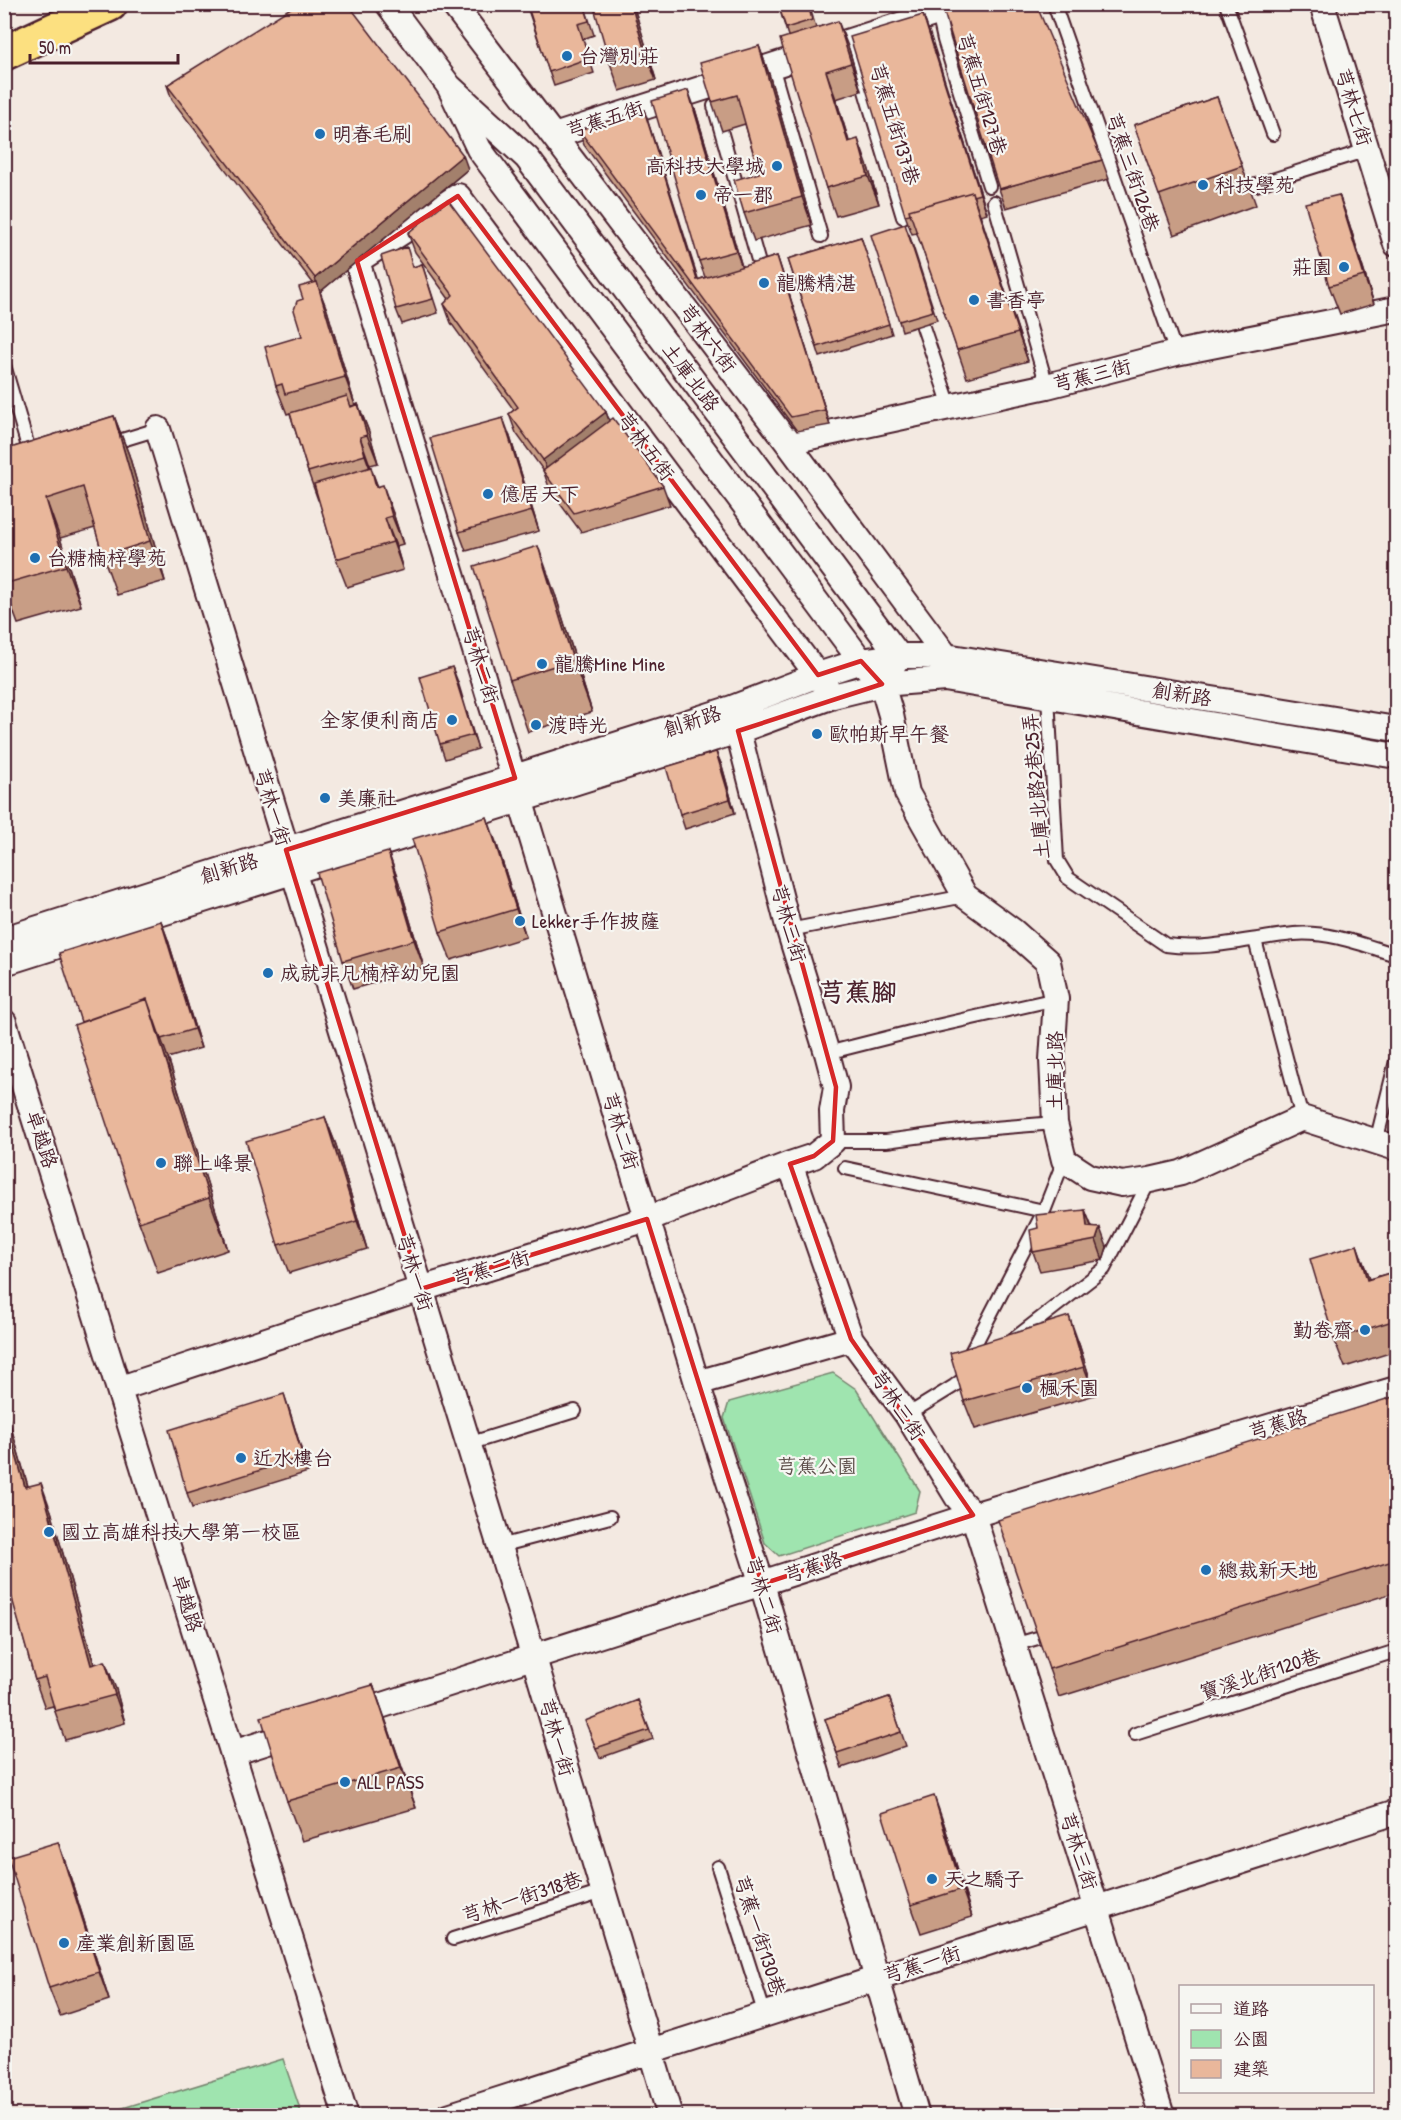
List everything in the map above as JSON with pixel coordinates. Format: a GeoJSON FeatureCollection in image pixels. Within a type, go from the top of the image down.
{"type":"FeatureCollection","features":[{"type":"Feature","properties":{"kind":"highway"},"geometry":{"type":"LineString","coordinates":[[4,53],[110,4]]}},
{"type":"Feature","properties":{"kind":"street","name":"土庫北路"},"geometry":{"type":"LineString","coordinates":[[388,4],[449,86],[527,158],[899,656]]}},
{"type":"Feature","properties":{"kind":"street","name":"芎林六街"},"geometry":{"type":"LineString","coordinates":[[453,4],[787,442],[946,668]]}},
{"type":"Feature","properties":{"kind":"street","name":"芎蕉五街"},"geometry":{"type":"LineString","coordinates":[[554,136],[965,4]]}},
{"type":"Feature","properties":{"kind":"street","name":"芎林七街"},"geometry":{"type":"LineString","coordinates":[[1322,4],[1396,244]]}},
{"type":"Feature","properties":{"kind":"street","name":"土庫北路"},"geometry":{"type":"LineString","coordinates":[[449,86],[479,149],[861,661],[882,684],[891,714],[907,793],[965,896],[1013,931],[1047,962],[1056,999],[1052,1060],[1055,1123],[1064,1160]]}},
{"type":"Feature","properties":{"kind":"street","name":"芎林二街"},"geometry":{"type":"LineString","coordinates":[[458,196],[352,263],[518,789],[647,1219],[762,1584],[917,2115]]}},
{"type":"Feature","properties":{"kind":"street","name":"芎林五街"},"geometry":{"type":"LineString","coordinates":[[458,196],[833,696]]}},
{"type":"Feature","properties":{"kind":"street","name":"芎蕉三街"},"geometry":{"type":"LineString","coordinates":[[787,442],[1047,386],[1176,353],[1396,309]]}},
{"type":"Feature","properties":{"kind":"street","name":"芎林一街"},"geometry":{"type":"LineString","coordinates":[[158,429],[500,1546],[670,2115]]}},
{"type":"Feature","properties":{"kind":"street","name":"創新路"},"geometry":{"type":"LineString","coordinates":[[518,789],[818,675],[861,661],[899,656],[1048,696],[1396,756]]}},
{"type":"Feature","properties":{"kind":"street"},"geometry":{"type":"LineString","coordinates":[[882,684],[899,656]]}},
{"type":"Feature","properties":{"kind":"street","name":"創新路"},"geometry":{"type":"LineString","coordinates":[[4,939],[289,861],[518,789],[738,731],[833,696],[946,668],[1396,729]]}},
{"type":"Feature","properties":{"kind":"street","name":"芎林三街"},"geometry":{"type":"LineString","coordinates":[[732,708],[789,930],[836,1087],[832,1111],[833,1141]]}},
{"type":"Feature","properties":{"kind":"street","name":"創新路"},"geometry":{"type":"LineString","coordinates":[[4,963],[289,861]]}},
{"type":"Feature","properties":{"kind":"street","name":"卓越路"},"geometry":{"type":"LineString","coordinates":[[4,1022],[121,1388],[346,2115]]}},
{"type":"Feature","properties":{"kind":"street"},"geometry":{"type":"LineString","coordinates":[[1064,1160],[1090,1177],[1122,1184],[1150,1180],[1181,1173],[1302,1118],[1387,1145]]}},
{"type":"Feature","properties":{"kind":"street"},"geometry":{"type":"LineString","coordinates":[[790,1164],[814,1156],[833,1141]]}},
{"type":"Feature","properties":{"kind":"street","name":"芎林三街"},"geometry":{"type":"LineString","coordinates":[[790,1164],[851,1339],[907,1415],[957,1497],[973,1515],[1162,2115]]}},
{"type":"Feature","properties":{"kind":"street","name":"芎蕉二街"},"geometry":{"type":"LineString","coordinates":[[121,1388],[421,1289],[647,1219],[790,1164]]}},
{"type":"Feature","properties":{"kind":"street"},"geometry":{"type":"LineString","coordinates":[[698,1383],[851,1339]]}},
{"type":"Feature","properties":{"kind":"street","name":"芎蕉路"},"geometry":{"type":"LineString","coordinates":[[233,1753],[973,1515],[1396,1389]]}},
{"type":"Feature","properties":{"kind":"street","name":"芎蕉一街"},"geometry":{"type":"LineString","coordinates":[[448,2115],[1396,1812]]}},
{"type":"Feature","properties":{"kind":"lane","name":"芎蕉三街126巷"},"geometry":{"type":"LineString","coordinates":[[1054,4],[1176,353]]}},
{"type":"Feature","properties":{"kind":"lane"},"geometry":{"type":"LineString","coordinates":[[1226,4],[1273,134]]}},
{"type":"Feature","properties":{"kind":"lane","name":"芎蕉五街127巷"},"geometry":{"type":"LineString","coordinates":[[938,14],[989,186]]}},
{"type":"Feature","properties":{"kind":"lane","name":"芎蕉五街137巷"},"geometry":{"type":"LineString","coordinates":[[850,41],[903,217]]}},
{"type":"Feature","properties":{"kind":"lane"},"geometry":{"type":"LineString","coordinates":[[772,66],[821,236]]}},
{"type":"Feature","properties":{"kind":"lane"},"geometry":{"type":"LineString","coordinates":[[708,86],[758,260]]}},
{"type":"Feature","properties":{"kind":"lane"},"geometry":{"type":"LineString","coordinates":[[1256,185],[1367,150]]}},
{"type":"Feature","properties":{"kind":"lane"},"geometry":{"type":"LineString","coordinates":[[994,202],[1047,386]]}},
{"type":"Feature","properties":{"kind":"lane"},"geometry":{"type":"LineString","coordinates":[[923,327],[950,406]]}},
{"type":"Feature","properties":{"kind":"lane"},"geometry":{"type":"LineString","coordinates":[[4,365],[35,467]]}},
{"type":"Feature","properties":{"kind":"lane"},"geometry":{"type":"LineString","coordinates":[[102,447],[158,429]]}},
{"type":"Feature","properties":{"kind":"lane","name":"土庫北路2巷25弄"},"geometry":{"type":"LineString","coordinates":[[1048,696],[1058,860],[1068,878],[1166,945],[1186,948],[1295,933],[1335,936],[1396,955]]}},
{"type":"Feature","properties":{"kind":"lane"},"geometry":{"type":"LineString","coordinates":[[789,930],[965,896]]}},
{"type":"Feature","properties":{"kind":"lane"},"geometry":{"type":"LineString","coordinates":[[1255,940],[1302,1118]]}},
{"type":"Feature","properties":{"kind":"lane"},"geometry":{"type":"LineString","coordinates":[[827,1053],[1056,999]]}},
{"type":"Feature","properties":{"kind":"lane"},"geometry":{"type":"LineString","coordinates":[[1387,1145],[1396,1061]]}},
{"type":"Feature","properties":{"kind":"lane"},"geometry":{"type":"LineString","coordinates":[[833,1141],[886,1141],[968,1130],[1055,1123]]}},
{"type":"Feature","properties":{"kind":"lane"},"geometry":{"type":"LineString","coordinates":[[954,1386],[1044,1211],[1064,1160]]}},
{"type":"Feature","properties":{"kind":"lane"},"geometry":{"type":"LineString","coordinates":[[845,1168],[1044,1211]]}},
{"type":"Feature","properties":{"kind":"lane"},"geometry":{"type":"LineString","coordinates":[[1001,1349],[1104,1269],[1150,1180]]}},
{"type":"Feature","properties":{"kind":"lane"},"geometry":{"type":"LineString","coordinates":[[907,1415],[954,1386],[982,1364]]}},
{"type":"Feature","properties":{"kind":"lane"},"geometry":{"type":"LineString","coordinates":[[468,1444],[575,1411]]}},
{"type":"Feature","properties":{"kind":"lane"},"geometry":{"type":"LineString","coordinates":[[500,1546],[610,1517]]}},
{"type":"Feature","properties":{"kind":"lane"},"geometry":{"type":"LineString","coordinates":[[1014,1645],[1059,1631]]}},
{"type":"Feature","properties":{"kind":"lane","name":"寶溪北街120巷"},"geometry":{"type":"LineString","coordinates":[[1135,1734],[1396,1651]]}},
{"type":"Feature","properties":{"kind":"lane","name":"芎蕉一街130巷"},"geometry":{"type":"LineString","coordinates":[[718,1867],[765,2015]]}},
{"type":"Feature","properties":{"kind":"lane","name":"芎林一街318巷"},"geometry":{"type":"LineString","coordinates":[[453,1939],[603,1892]]}},
{"type":"Feature","properties":{"kind":"highlighted area"},"geometry":{"type":"Polygon","coordinates":[[[458,196],[818,675],[861,661],[882,684],[738,731],[836,1087],[833,1141],[814,1156],[790,1164],[851,1339],[973,1515],[762,1584],[647,1219],[421,1289],[286,850],[515,778],[357,261],[458,196]]]}},
{"type":"Feature","properties":{"kind":"green space","name":"芎蕉公園"},"geometry":{"type":"Polygon","coordinates":[[[833,1373],[856,1389],[920,1491],[915,1512],[779,1556],[765,1543],[724,1418],[729,1402],[833,1373]]]}},
{"type":"Feature","properties":{"kind":"green space"},"geometry":{"type":"Polygon","coordinates":[[[283,2059],[302,2115],[100,2115],[283,2059]]]}},
{"type":"Feature","properties":{"kind":"building","name":"明春毛刷"},"geometry":{"type":"Polygon","coordinates":[[[297,4],[348,4],[463,155],[315,278],[167,85],[297,4]]]}},
{"type":"Feature","properties":{"kind":"building","name":"台灣別莊"},"geometry":{"type":"Polygon","coordinates":[[[527,4],[584,4],[589,21],[578,24],[589,58],[549,72],[527,4]]]}},
{"type":"Feature","properties":{"kind":"building"},"geometry":{"type":"Polygon","coordinates":[[[593,4],[631,4],[645,52],[610,63],[593,4]]]}},
{"type":"Feature","properties":{"kind":"building"},"geometry":{"type":"Polygon","coordinates":[[[778,4],[808,4],[812,20],[786,28],[778,4]]]}},
{"type":"Feature","properties":{"kind":"building"},"geometry":{"type":"Polygon","coordinates":[[[960,4],[1036,4],[1102,160],[999,189],[943,9],[960,4]]]}},
{"type":"Feature","properties":{"kind":"building"},"geometry":{"type":"Polygon","coordinates":[[[923,15],[980,194],[973,196],[972,192],[909,210],[910,214],[905,215],[850,37],[923,15]]]}},
{"type":"Feature","properties":{"kind":"building","name":"高科技大學城"},"geometry":{"type":"Polygon","coordinates":[[[838,21],[851,63],[826,71],[848,142],[858,139],[868,176],[826,188],[780,39],[838,21]]]}},
{"type":"Feature","properties":{"kind":"building","name":"高科技大學城"},"geometry":{"type":"Polygon","coordinates":[[[759,46],[802,197],[744,213],[734,180],[759,173],[737,95],[712,102],[700,63],[759,46]]]}},
{"type":"Feature","properties":{"kind":"building","name":"帝一郡"},"geometry":{"type":"Polygon","coordinates":[[[688,90],[736,251],[699,261],[652,101],[688,90]]]}},
{"type":"Feature","properties":{"kind":"building"},"geometry":{"type":"Polygon","coordinates":[[[1217,97],[1242,166],[1159,195],[1134,125],[1217,97]]]}},
{"type":"Feature","properties":{"kind":"building","name":"龍騰精湛"},"geometry":{"type":"Polygon","coordinates":[[[644,110],[697,280],[777,256],[825,410],[791,417],[579,130],[644,110]]]}},
{"type":"Feature","properties":{"kind":"building","name":"書香亭"},"geometry":{"type":"Polygon","coordinates":[[[972,192],[1018,333],[957,350],[909,210],[972,192]]]}},
{"type":"Feature","properties":{"kind":"building","name":"莊園"},"geometry":{"type":"Polygon","coordinates":[[[1339,195],[1364,276],[1329,286],[1305,203],[1339,195]]]}},
{"type":"Feature","properties":{"kind":"building"},"geometry":{"type":"Polygon","coordinates":[[[448,200],[606,412],[543,460],[509,414],[518,407],[444,304],[453,295],[408,233],[448,200]]]}},
{"type":"Feature","properties":{"kind":"building"},"geometry":{"type":"Polygon","coordinates":[[[905,224],[933,311],[899,321],[871,235],[905,224]]]}},
{"type":"Feature","properties":{"kind":"building"},"geometry":{"type":"Polygon","coordinates":[[[861,237],[889,324],[817,347],[788,259],[861,237]]]}},
{"type":"Feature","properties":{"kind":"building"},"geometry":{"type":"Polygon","coordinates":[[[407,247],[413,267],[422,264],[433,299],[396,309],[381,256],[407,247]]]}},
{"type":"Feature","properties":{"kind":"building"},"geometry":{"type":"Polygon","coordinates":[[[317,282],[345,377],[285,394],[282,384],[276,386],[265,347],[302,336],[294,310],[297,301],[303,299],[299,287],[317,282]]]}},
{"type":"Feature","properties":{"kind":"building"},"geometry":{"type":"Polygon","coordinates":[[[347,396],[351,407],[358,404],[367,435],[360,437],[365,455],[308,472],[290,413],[347,396]]]}},
{"type":"Feature","properties":{"kind":"building"},"geometry":{"type":"Polygon","coordinates":[[[114,416],[150,541],[103,556],[83,487],[46,499],[66,566],[4,584],[4,450],[114,416]]]}},
{"type":"Feature","properties":{"kind":"building","name":"億居天下"},"geometry":{"type":"Polygon","coordinates":[[[503,418],[532,511],[459,532],[430,438],[503,418]]]}},
{"type":"Feature","properties":{"kind":"building"},"geometry":{"type":"Polygon","coordinates":[[[613,418],[663,486],[574,513],[543,471],[613,418]]]}},
{"type":"Feature","properties":{"kind":"building"},"geometry":{"type":"Polygon","coordinates":[[[371,467],[376,487],[383,485],[392,516],[385,518],[393,542],[336,559],[314,484],[371,467]]]}},
{"type":"Feature","properties":{"kind":"building"},"geometry":{"type":"Polygon","coordinates":[[[538,546],[573,660],[510,680],[474,566],[538,546]]]}},
{"type":"Feature","properties":{"kind":"building","name":"全家便利商店"},"geometry":{"type":"Polygon","coordinates":[[[452,667],[473,735],[440,744],[420,677],[452,667]]]}},
{"type":"Feature","properties":{"kind":"building"},"geometry":{"type":"Polygon","coordinates":[[[716,752],[730,799],[680,814],[666,767],[716,752]]]}},
{"type":"Feature","properties":{"kind":"building"},"geometry":{"type":"Polygon","coordinates":[[[487,817],[516,909],[440,932],[412,839],[487,817]]]}},
{"type":"Feature","properties":{"kind":"building"},"geometry":{"type":"Polygon","coordinates":[[[388,852],[414,940],[343,961],[317,873],[388,852]]]}},
{"type":"Feature","properties":{"kind":"building"},"geometry":{"type":"Polygon","coordinates":[[[161,921],[194,1029],[161,1039],[147,999],[81,1022],[59,953],[161,921]]]}},
{"type":"Feature","properties":{"kind":"building","name":"聯上峰景"},"geometry":{"type":"Polygon","coordinates":[[[147,999],[209,1198],[139,1222],[74,1025],[147,999]]]}},
{"type":"Feature","properties":{"kind":"building"},"geometry":{"type":"Polygon","coordinates":[[[325,1117],[357,1221],[278,1245],[246,1141],[325,1117]]]}},
{"type":"Feature","properties":{"kind":"building"},"geometry":{"type":"Polygon","coordinates":[[[1085,1210],[1087,1227],[1100,1228],[1096,1240],[1033,1252],[1030,1230],[1038,1228],[1036,1215],[1085,1210]]]}},
{"type":"Feature","properties":{"kind":"building"},"geometry":{"type":"Polygon","coordinates":[[[1357,1245],[1367,1280],[1396,1271],[1396,1320],[1334,1339],[1310,1259],[1357,1245]]]}},
{"type":"Feature","properties":{"kind":"building"},"geometry":{"type":"Polygon","coordinates":[[[1069,1316],[1084,1367],[964,1401],[950,1353],[1069,1316]]]}},
{"type":"Feature","properties":{"kind":"building","name":"近水樓台"},"geometry":{"type":"Polygon","coordinates":[[[284,1394],[303,1457],[187,1493],[169,1430],[284,1394]]]}},
{"type":"Feature","properties":{"kind":"building","name":"總裁新天地"},"geometry":{"type":"Polygon","coordinates":[[[1396,1396],[1396,1560],[1049,1669],[998,1520],[1396,1396]]]}},
{"type":"Feature","properties":{"kind":"building"},"geometry":{"type":"Polygon","coordinates":[[[4,1412],[25,1487],[41,1483],[91,1665],[105,1661],[115,1695],[55,1711],[45,1677],[35,1680],[4,1570],[4,1412]]]}},
{"type":"Feature","properties":{"kind":"building"},"geometry":{"type":"Polygon","coordinates":[[[373,1685],[401,1768],[287,1801],[261,1717],[373,1685]]]}},
{"type":"Feature","properties":{"kind":"building"},"geometry":{"type":"Polygon","coordinates":[[[889,1697],[901,1732],[837,1753],[825,1719],[889,1697]]]}},
{"type":"Feature","properties":{"kind":"building"},"geometry":{"type":"Polygon","coordinates":[[[638,1700],[649,1730],[596,1748],[585,1721],[638,1700]]]}},
{"type":"Feature","properties":{"kind":"building","name":"天之驕子"},"geometry":{"type":"Polygon","coordinates":[[[934,1796],[962,1889],[911,1905],[882,1813],[934,1796]]]}},
{"type":"Feature","properties":{"kind":"building","name":"產業創新園區"},"geometry":{"type":"Polygon","coordinates":[[[58,1842],[99,1972],[49,1988],[8,1857],[58,1842]]]}},
{"type":"Feature","properties":{"kind":"place","name":"台灣別莊"},"geometry":{"type":"Point","coordinates":[567,56]}},
{"type":"Feature","properties":{"kind":"place","name":"明春毛刷"},"geometry":{"type":"Point","coordinates":[320,134]}},
{"type":"Feature","properties":{"kind":"place","name":"高科技大學城"},"geometry":{"type":"Point","coordinates":[777,166]}},
{"type":"Feature","properties":{"kind":"place","name":"科技學苑"},"geometry":{"type":"Point","coordinates":[1203,185]}},
{"type":"Feature","properties":{"kind":"place","name":"帝一郡"},"geometry":{"type":"Point","coordinates":[701,195]}},
{"type":"Feature","properties":{"kind":"place","name":"莊園"},"geometry":{"type":"Point","coordinates":[1344,267]}},
{"type":"Feature","properties":{"kind":"place","name":"龍騰精湛"},"geometry":{"type":"Point","coordinates":[764,283]}},
{"type":"Feature","properties":{"kind":"place","name":"書香亭"},"geometry":{"type":"Point","coordinates":[974,300]}},
{"type":"Feature","properties":{"kind":"place","name":"億居天下"},"geometry":{"type":"Point","coordinates":[488,494]}},
{"type":"Feature","properties":{"kind":"place","name":"台糖楠梓學苑"},"geometry":{"type":"Point","coordinates":[35,558]}},
{"type":"Feature","properties":{"kind":"place","name":"龍騰Mine Mine"},"geometry":{"type":"Point","coordinates":[542,664]}},
{"type":"Feature","properties":{"kind":"place","name":"全家便利商店"},"geometry":{"type":"Point","coordinates":[452,720]}},
{"type":"Feature","properties":{"kind":"place","name":"渡時光"},"geometry":{"type":"Point","coordinates":[536,725]}},
{"type":"Feature","properties":{"kind":"place","name":"歐帕斯早午餐"},"geometry":{"type":"Point","coordinates":[817,734]}},
{"type":"Feature","properties":{"kind":"place","name":"美廉社"},"geometry":{"type":"Point","coordinates":[325,798]}},
{"type":"Feature","properties":{"kind":"place","name":"Lekker手作披薩"},"geometry":{"type":"Point","coordinates":[520,921]}},
{"type":"Feature","properties":{"kind":"place","name":"成就非凡楠梓幼兒園"},"geometry":{"type":"Point","coordinates":[268,973]}},
{"type":"Feature","properties":{"kind":"place","name":"聯上峰景"},"geometry":{"type":"Point","coordinates":[161,1163]}},
{"type":"Feature","properties":{"kind":"place","name":"勤卷齋"},"geometry":{"type":"Point","coordinates":[1365,1330]}},
{"type":"Feature","properties":{"kind":"place","name":"楓禾園"},"geometry":{"type":"Point","coordinates":[1027,1388]}},
{"type":"Feature","properties":{"kind":"place","name":"近水樓台"},"geometry":{"type":"Point","coordinates":[241,1458]}},
{"type":"Feature","properties":{"kind":"place","name":"國立高雄科技大學第一校區"},"geometry":{"type":"Point","coordinates":[49,1532]}},
{"type":"Feature","properties":{"kind":"place","name":"總裁新天地"},"geometry":{"type":"Point","coordinates":[1206,1570]}},
{"type":"Feature","properties":{"kind":"place","name":"ALL PASS"},"geometry":{"type":"Point","coordinates":[345,1782]}},
{"type":"Feature","properties":{"kind":"place","name":"天之驕子"},"geometry":{"type":"Point","coordinates":[932,1879]}},
{"type":"Feature","properties":{"kind":"place","name":"產業創新園區"},"geometry":{"type":"Point","coordinates":[64,1943]}},
{"type":"Feature","properties":{"kind":"district","name":"芎蕉腳"},"geometry":{"type":"Point","coordinates":[858,992]}}]}
